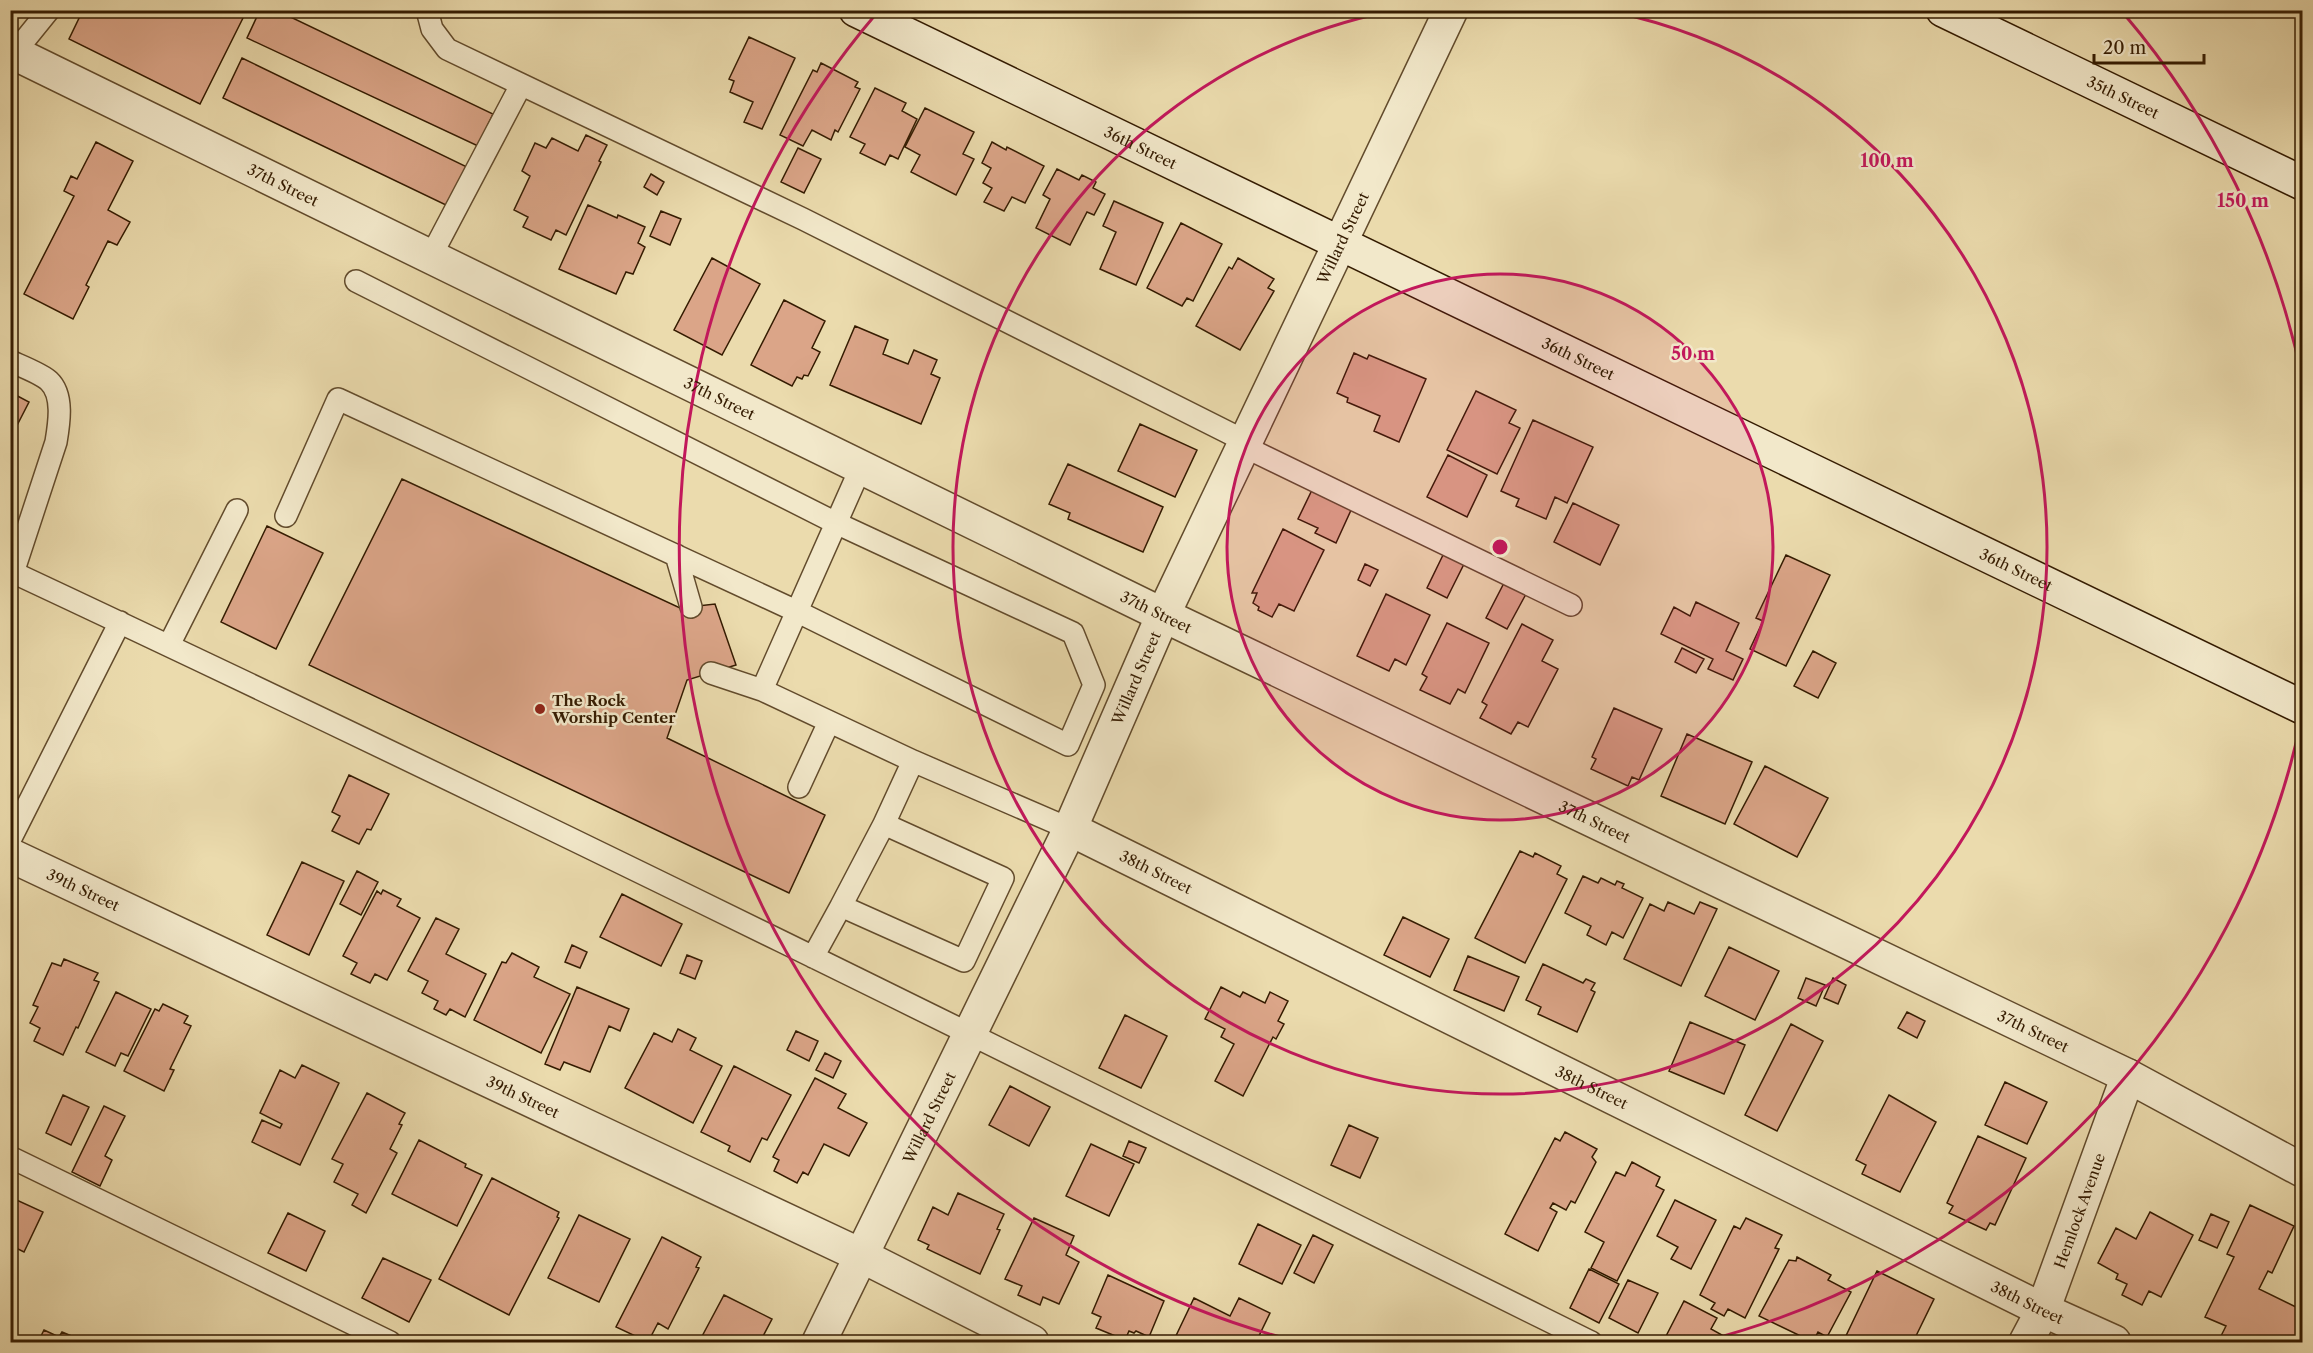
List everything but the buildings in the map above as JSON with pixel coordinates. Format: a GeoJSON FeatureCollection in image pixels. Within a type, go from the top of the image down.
{"type":"FeatureCollection","features":[{"type":"Feature","properties":{"kind":"street","name":"36th Street"},"geometry":{"type":"LineString","coordinates":[[856,10],[2302,707]]}},
{"type":"Feature","properties":{"kind":"street","name":"Willard Street"},"geometry":{"type":"LineString","coordinates":[[819,1342],[1070,829],[1163,615],[1339,243],[1437,44],[1451,10]]}},
{"type":"Feature","properties":{"kind":"street","name":"35th Street"},"geometry":{"type":"LineString","coordinates":[[1943,10],[2302,183]]}},
{"type":"Feature","properties":{"kind":"street","name":"37th Street"},"geometry":{"type":"LineString","coordinates":[[13,52],[1163,615],[2128,1076],[2302,1170]]}},
{"type":"Feature","properties":{"kind":"street","name":"38th Street"},"geometry":{"type":"LineString","coordinates":[[1070,829],[2043,1310],[2114,1342]]}},
{"type":"Feature","properties":{"kind":"street","name":"39th Street"},"geometry":{"type":"LineString","coordinates":[[10,855],[860,1255],[1032,1342]]}},
{"type":"Feature","properties":{"kind":"street","name":"Hemlock Avenue"},"geometry":{"type":"LineString","coordinates":[[2026,1342],[2043,1310],[2128,1076]]}},
{"type":"Feature","properties":{"kind":"lane"},"geometry":{"type":"LineString","coordinates":[[13,52],[49,10]]}},
{"type":"Feature","properties":{"kind":"lane"},"geometry":{"type":"LineString","coordinates":[[427,10],[432,29],[447,49],[803,219],[1244,444],[1571,605]]}},
{"type":"Feature","properties":{"kind":"lane"},"geometry":{"type":"LineString","coordinates":[[431,256],[521,85]]}},
{"type":"Feature","properties":{"kind":"lane"},"geometry":{"type":"LineString","coordinates":[[286,516],[338,399],[796,611],[1068,745],[1094,685],[1073,633],[836,523],[356,281]]}},
{"type":"Feature","properties":{"kind":"lane"},"geometry":{"type":"LineString","coordinates":[[10,361],[50,381],[60,404],[56,442],[12,572],[169,645],[970,1033],[1591,1342]]}},
{"type":"Feature","properties":{"kind":"lane"},"geometry":{"type":"LineString","coordinates":[[762,690],[861,467]]}},
{"type":"Feature","properties":{"kind":"lane"},"geometry":{"type":"LineString","coordinates":[[169,645],[237,510]]}},
{"type":"Feature","properties":{"kind":"lane"},"geometry":{"type":"LineString","coordinates":[[676,555],[691,607]]}},
{"type":"Feature","properties":{"kind":"lane"},"geometry":{"type":"LineString","coordinates":[[10,840],[120,622]]}},
{"type":"Feature","properties":{"kind":"lane"},"geometry":{"type":"LineString","coordinates":[[711,673],[762,690],[913,761],[1070,829]]}},
{"type":"Feature","properties":{"kind":"lane"},"geometry":{"type":"LineString","coordinates":[[799,787],[829,722]]}},
{"type":"Feature","properties":{"kind":"lane"},"geometry":{"type":"LineString","coordinates":[[813,957],[884,824],[913,761]]}},
{"type":"Feature","properties":{"kind":"lane"},"geometry":{"type":"LineString","coordinates":[[842,906],[963,961],[1003,878],[884,824]]}},
{"type":"Feature","properties":{"kind":"lane"},"geometry":{"type":"LineString","coordinates":[[10,1157],[390,1342]]}},
{"type":"Feature","properties":{"kind":"place","name":"The Rock Worship Center"},"geometry":{"type":"Point","coordinates":[540,709]}}]}
